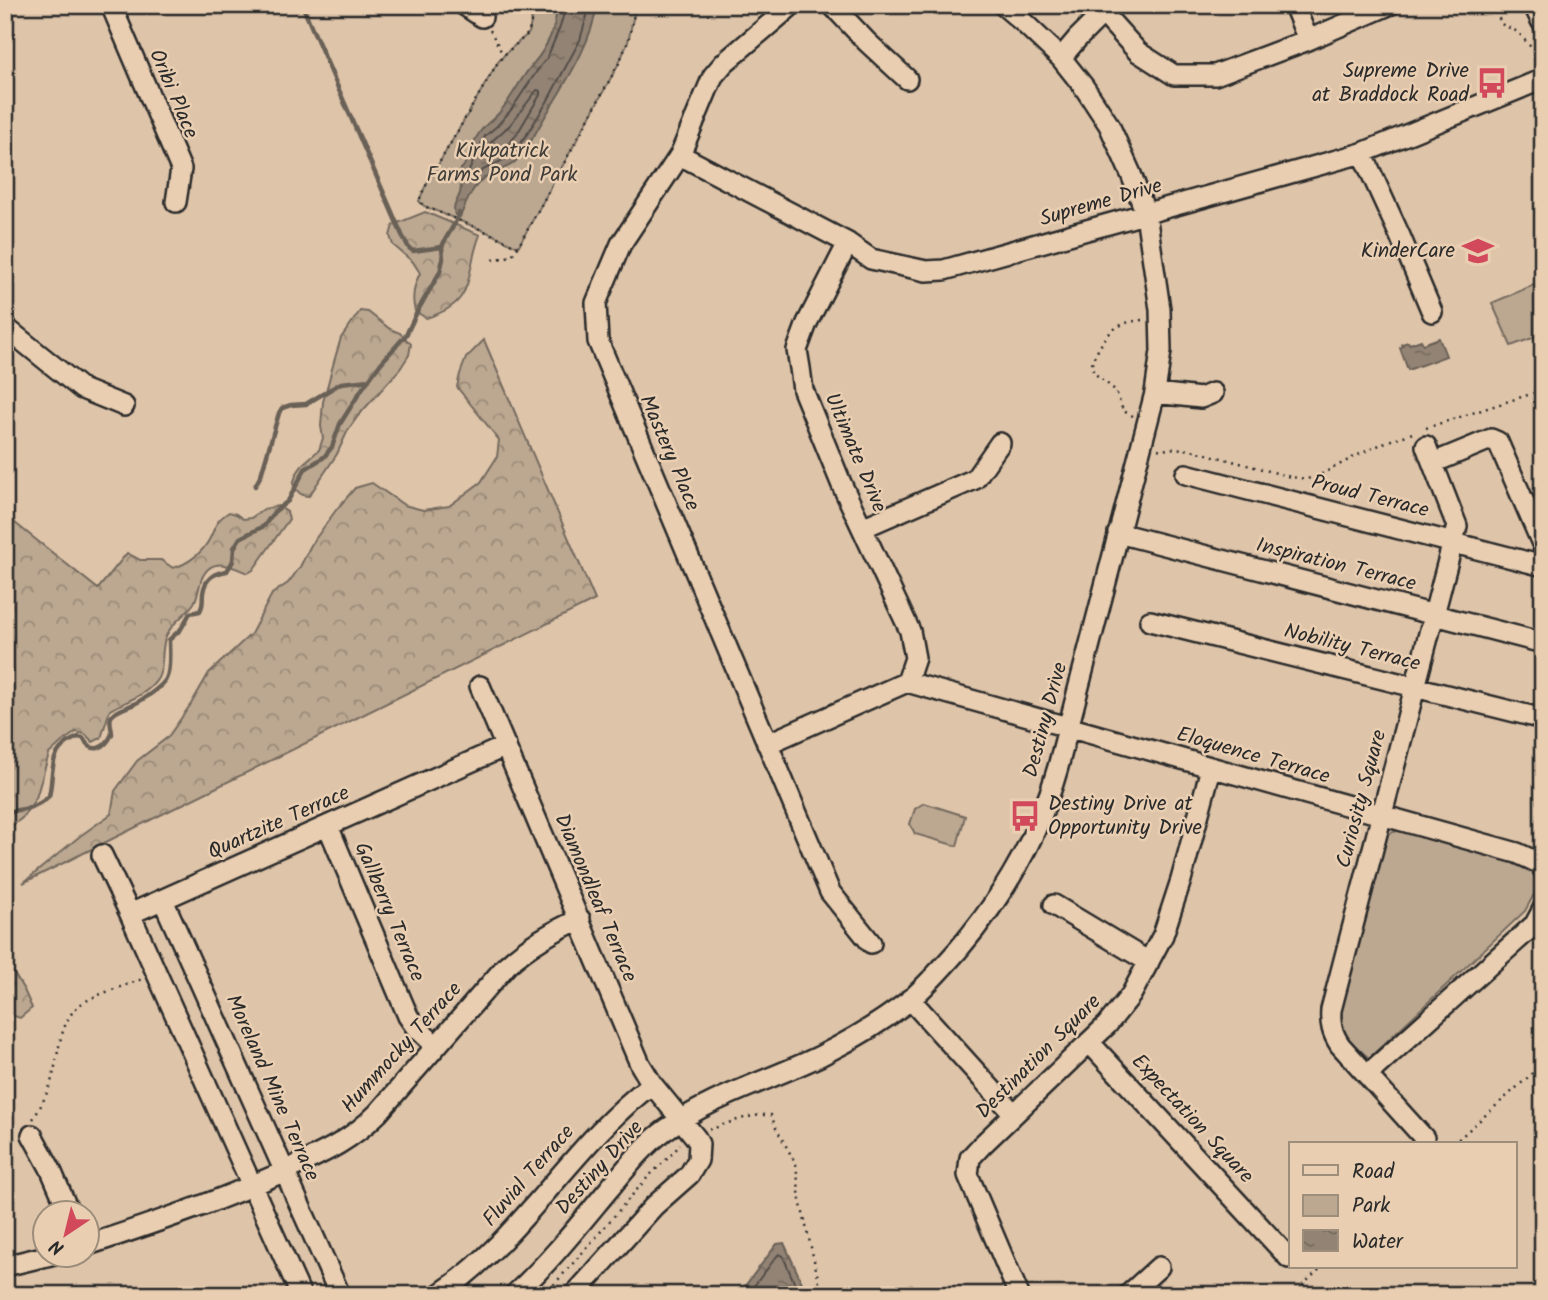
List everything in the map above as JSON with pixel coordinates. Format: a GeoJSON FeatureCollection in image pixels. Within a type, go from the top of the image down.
{"type":"FeatureCollection","features":[{"type":"Feature","properties":{"kind":"main road"},"geometry":{"type":"LineString","coordinates":[[1536,5],[1543,20]]}},
{"type":"Feature","properties":{"kind":"street","name":"Oribi Place"},"geometry":{"type":"LineString","coordinates":[[111,5],[181,169],[176,202]]}},
{"type":"Feature","properties":{"kind":"street"},"geometry":{"type":"LineString","coordinates":[[464,5],[482,17]]}},
{"type":"Feature","properties":{"kind":"street","name":"Mastery Place"},"geometry":{"type":"LineString","coordinates":[[792,5],[724,63],[713,76],[680,155],[621,244],[596,303],[597,341],[830,892],[871,943]]}},
{"type":"Feature","properties":{"kind":"street"},"geometry":{"type":"LineString","coordinates":[[832,5],[907,79]]}},
{"type":"Feature","properties":{"kind":"street","name":"Destiny Drive"},"geometry":{"type":"LineString","coordinates":[[514,1295],[559,1248],[645,1147],[663,1132],[704,1106],[824,1054],[874,1026],[911,999],[944,966],[996,902],[1020,863],[1053,786],[1155,393],[1161,351],[1160,322],[1146,214],[1109,125],[1061,58],[1003,5]]}},
{"type":"Feature","properties":{"kind":"street"},"geometry":{"type":"LineString","coordinates":[[1294,5],[1308,40]]}},
{"type":"Feature","properties":{"kind":"street"},"geometry":{"type":"LineString","coordinates":[[1061,58],[1099,9],[1138,52],[1174,75],[1215,75],[1308,40],[1385,6]]}},
{"type":"Feature","properties":{"kind":"street","name":"Supreme Drive"},"geometry":{"type":"LineString","coordinates":[[680,155],[848,243],[871,259],[926,271],[944,271],[1362,153],[1543,79]]}},
{"type":"Feature","properties":{"kind":"street"},"geometry":{"type":"LineString","coordinates":[[1362,153],[1432,312]]}},
{"type":"Feature","properties":{"kind":"street","name":"Ultimate Drive"},"geometry":{"type":"LineString","coordinates":[[848,243],[807,323],[797,350],[803,390],[841,483],[910,631],[915,658],[907,682]]}},
{"type":"Feature","properties":{"kind":"street"},"geometry":{"type":"LineString","coordinates":[[5,327],[82,389],[124,406]]}},
{"type":"Feature","properties":{"kind":"street"},"geometry":{"type":"LineString","coordinates":[[1155,393],[1200,398],[1213,393]]}},
{"type":"Feature","properties":{"kind":"street","name":"Curiosity Square"},"geometry":{"type":"LineString","coordinates":[[1423,1138],[1340,1045],[1333,1035],[1330,1023],[1331,1010],[1457,526],[1429,454],[1491,439],[1498,442],[1543,546]]}},
{"type":"Feature","properties":{"kind":"street"},"geometry":{"type":"LineString","coordinates":[[862,527],[975,479],[1000,443]]}},
{"type":"Feature","properties":{"kind":"street","name":"Proud Terrace"},"geometry":{"type":"LineString","coordinates":[[1186,474],[1543,566]]}},
{"type":"Feature","properties":{"kind":"street","name":"Inspiration Terrace"},"geometry":{"type":"LineString","coordinates":[[1118,533],[1543,643]]}},
{"type":"Feature","properties":{"kind":"street","name":"Nobility Terrace"},"geometry":{"type":"LineString","coordinates":[[1150,621],[1543,719]]}},
{"type":"Feature","properties":{"kind":"street"},"geometry":{"type":"LineString","coordinates":[[766,744],[907,682]]}},
{"type":"Feature","properties":{"kind":"street","name":"Eloquence Terrace"},"geometry":{"type":"LineString","coordinates":[[907,682],[1517,853],[1541,864],[1543,869]]}},
{"type":"Feature","properties":{"kind":"street","name":"Diamondleaf Terrace"},"geometry":{"type":"LineString","coordinates":[[480,686],[640,1064],[652,1084],[699,1144],[695,1168],[654,1206],[574,1295]]}},
{"type":"Feature","properties":{"kind":"street","name":"Quartzite Terrace"},"geometry":{"type":"LineString","coordinates":[[130,914],[506,746]]}},
{"type":"Feature","properties":{"kind":"street","name":"Destination Square"},"geometry":{"type":"LineString","coordinates":[[1019,1295],[968,1175],[970,1158],[1107,1025],[1131,995],[1164,935],[1211,768]]}},
{"type":"Feature","properties":{"kind":"street","name":"Gallberry Terrace"},"geometry":{"type":"LineString","coordinates":[[328,826],[408,1016],[436,1046]]}},
{"type":"Feature","properties":{"kind":"street"},"geometry":{"type":"LineString","coordinates":[[102,855],[301,1295]]}},
{"type":"Feature","properties":{"kind":"street","name":"Moreland Mine Terrace"},"geometry":{"type":"LineString","coordinates":[[163,900],[340,1295]]}},
{"type":"Feature","properties":{"kind":"street"},"geometry":{"type":"LineString","coordinates":[[1054,905],[1149,962]]}},
{"type":"Feature","properties":{"kind":"street"},"geometry":{"type":"LineString","coordinates":[[1367,1075],[1535,924],[1543,909]]}},
{"type":"Feature","properties":{"kind":"street","name":"Hummocky Terrace"},"geometry":{"type":"LineString","coordinates":[[102,1240],[252,1186],[333,1148],[356,1134],[378,1113],[518,954],[542,937],[580,919]]}},
{"type":"Feature","properties":{"kind":"street"},"geometry":{"type":"LineString","coordinates":[[911,999],[1014,1114]]}},
{"type":"Feature","properties":{"kind":"street","name":"Expectation Square"},"geometry":{"type":"LineString","coordinates":[[1089,1042],[1289,1258]]}},
{"type":"Feature","properties":{"kind":"street","name":"Fluvial Terrace"},"geometry":{"type":"LineString","coordinates":[[438,1295],[471,1271],[502,1243],[603,1127],[652,1084]]}},
{"type":"Feature","properties":{"kind":"street"},"geometry":{"type":"LineString","coordinates":[[33,1127],[63,1198]]}},
{"type":"Feature","properties":{"kind":"street"},"geometry":{"type":"LineString","coordinates":[[5,1266],[32,1260]]}},
{"type":"Feature","properties":{"kind":"street"},"geometry":{"type":"LineString","coordinates":[[1128,1295],[1159,1267]]}},
{"type":"Feature","properties":{"kind":"path"},"geometry":{"type":"LineString","coordinates":[[518,247],[494,234],[424,206],[419,201],[503,55],[528,33],[534,5]]}},
{"type":"Feature","properties":{"kind":"path"},"geometry":{"type":"LineString","coordinates":[[493,260],[511,256],[518,247],[619,63],[628,42],[636,5]]}},
{"type":"Feature","properties":{"kind":"path"},"geometry":{"type":"LineString","coordinates":[[1494,5],[1501,24],[1518,32],[1535,52],[1541,52],[1543,62]]}},
{"type":"Feature","properties":{"kind":"path"},"geometry":{"type":"LineString","coordinates":[[482,17],[503,55]]}},
{"type":"Feature","properties":{"kind":"path"},"geometry":{"type":"LineString","coordinates":[[1147,421],[1123,411],[1116,391],[1093,372],[1091,366],[1111,330],[1135,321],[1160,322]]}},
{"type":"Feature","properties":{"kind":"path"},"geometry":{"type":"LineString","coordinates":[[1141,445],[1162,450],[1175,447],[1192,450],[1307,479],[1388,441],[1543,390]]}},
{"type":"Feature","properties":{"kind":"path"},"geometry":{"type":"LineString","coordinates":[[33,1127],[51,1081],[68,1020],[80,1005],[156,973]]}},
{"type":"Feature","properties":{"kind":"path"},"geometry":{"type":"LineString","coordinates":[[1455,1142],[1543,1064]]}},
{"type":"Feature","properties":{"kind":"path"},"geometry":{"type":"LineString","coordinates":[[5,1110],[13,1126],[12,1136],[5,1150]]}},
{"type":"Feature","properties":{"kind":"path"},"geometry":{"type":"LineString","coordinates":[[706,1128],[712,1129],[741,1119],[771,1115],[796,1164],[800,1200],[822,1295]]}},
{"type":"Feature","properties":{"kind":"path"},"geometry":{"type":"LineString","coordinates":[[544,1295],[681,1143]]}},
{"type":"Feature","properties":{"kind":"path"},"geometry":{"type":"LineString","coordinates":[[5,1196],[10,1205]]}},
{"type":"Feature","properties":{"kind":"path"},"geometry":{"type":"LineString","coordinates":[[1292,1295],[1321,1268]]}},
{"type":"Feature","properties":{"kind":"green space","name":"Kirkpatrick Farms Pond Park"},"geometry":{"type":"Polygon","coordinates":[[[534,5],[636,5],[628,42],[619,63],[518,247],[424,206],[419,201],[498,62],[529,33],[534,5]]]}},
{"type":"Feature","properties":{"kind":"green space"},"geometry":{"type":"Polygon","coordinates":[[[425,212],[480,235],[462,296],[443,312],[426,318],[415,311],[413,301],[420,273],[413,262],[393,245],[390,236],[393,225],[425,212]]]}},
{"type":"Feature","properties":{"kind":"green space"},"geometry":{"type":"Polygon","coordinates":[[[1543,281],[1543,334],[1511,346],[1492,303],[1543,281]]]}},
{"type":"Feature","properties":{"kind":"green space"},"geometry":{"type":"Polygon","coordinates":[[[360,311],[368,312],[390,329],[400,333],[411,344],[409,355],[348,430],[337,454],[309,496],[303,495],[293,484],[304,463],[319,450],[323,438],[323,402],[335,358],[341,338],[360,311]]]}},
{"type":"Feature","properties":{"kind":"green space"},"geometry":{"type":"Polygon","coordinates":[[[484,340],[595,600],[23,883],[111,814],[115,791],[137,761],[168,737],[209,673],[251,634],[272,594],[288,583],[311,545],[355,488],[372,483],[404,505],[423,510],[449,506],[481,482],[497,457],[499,440],[457,387],[466,358],[484,340]]]}},
{"type":"Feature","properties":{"kind":"green space"},"geometry":{"type":"Polygon","coordinates":[[[278,506],[287,512],[289,519],[253,570],[248,573],[217,565],[206,571],[194,603],[166,636],[160,673],[154,684],[143,693],[110,710],[101,738],[93,742],[85,734],[76,732],[49,754],[36,798],[22,818],[5,831],[5,515],[98,589],[127,553],[140,560],[161,560],[173,568],[198,554],[218,522],[229,512],[243,519],[278,506]]]}},
{"type":"Feature","properties":{"kind":"green space"},"geometry":{"type":"Polygon","coordinates":[[[924,803],[965,816],[957,846],[915,834],[910,824],[915,809],[924,803]]]}},
{"type":"Feature","properties":{"kind":"green space"},"geometry":{"type":"Polygon","coordinates":[[[1409,828],[1520,862],[1534,871],[1537,889],[1525,911],[1369,1058],[1341,1033],[1341,1006],[1386,834],[1409,828]]]}},
{"type":"Feature","properties":{"kind":"green space"},"geometry":{"type":"Polygon","coordinates":[[[5,959],[32,1008],[20,1018],[5,1013],[5,959]]]}},
{"type":"Feature","properties":{"kind":"water"},"geometry":{"type":"Polygon","coordinates":[[[556,5],[597,5],[580,56],[521,156],[512,164],[480,181],[460,217],[455,215],[454,206],[461,190],[461,169],[473,144],[482,129],[504,107],[542,51],[553,29],[556,5]]]}},
{"type":"Feature","properties":{"kind":"water"},"geometry":{"type":"Polygon","coordinates":[[[1439,338],[1446,356],[1408,370],[1400,348],[1402,344],[1421,340],[1423,344],[1439,338]]]}},
{"type":"Feature","properties":{"kind":"water"},"geometry":{"type":"Polygon","coordinates":[[[784,1243],[805,1295],[738,1295],[777,1244],[784,1243]]]}},
{"type":"Feature","properties":{"kind":"waterway"},"geometry":{"type":"LineString","coordinates":[[302,5],[409,248],[413,251],[442,247]]}},
{"type":"Feature","properties":{"kind":"waterway"},"geometry":{"type":"LineString","coordinates":[[5,816],[36,805],[49,796],[56,755],[68,742],[78,737],[83,738],[90,747],[102,746],[112,734],[111,717],[144,699],[164,682],[169,670],[169,640],[181,629],[190,613],[200,611],[208,580],[227,571],[240,538],[264,526],[274,512],[288,501],[305,469],[324,457],[332,447],[340,424],[362,389],[406,335],[440,272],[442,247],[459,213]]}},
{"type":"Feature","properties":{"kind":"waterway"},"geometry":{"type":"LineString","coordinates":[[255,486],[282,408],[306,404],[341,383],[369,380]]}},
{"type":"Feature","properties":{"kind":"place","name":"Supreme Drive at Braddock Road"},"geometry":{"type":"Point","coordinates":[1492,83]}},
{"type":"Feature","properties":{"kind":"place","name":"KinderCare"},"geometry":{"type":"Point","coordinates":[1478,251]}},
{"type":"Feature","properties":{"kind":"place","name":"Destiny Drive at Opportunity Drive"},"geometry":{"type":"Point","coordinates":[1025,816]}}]}
